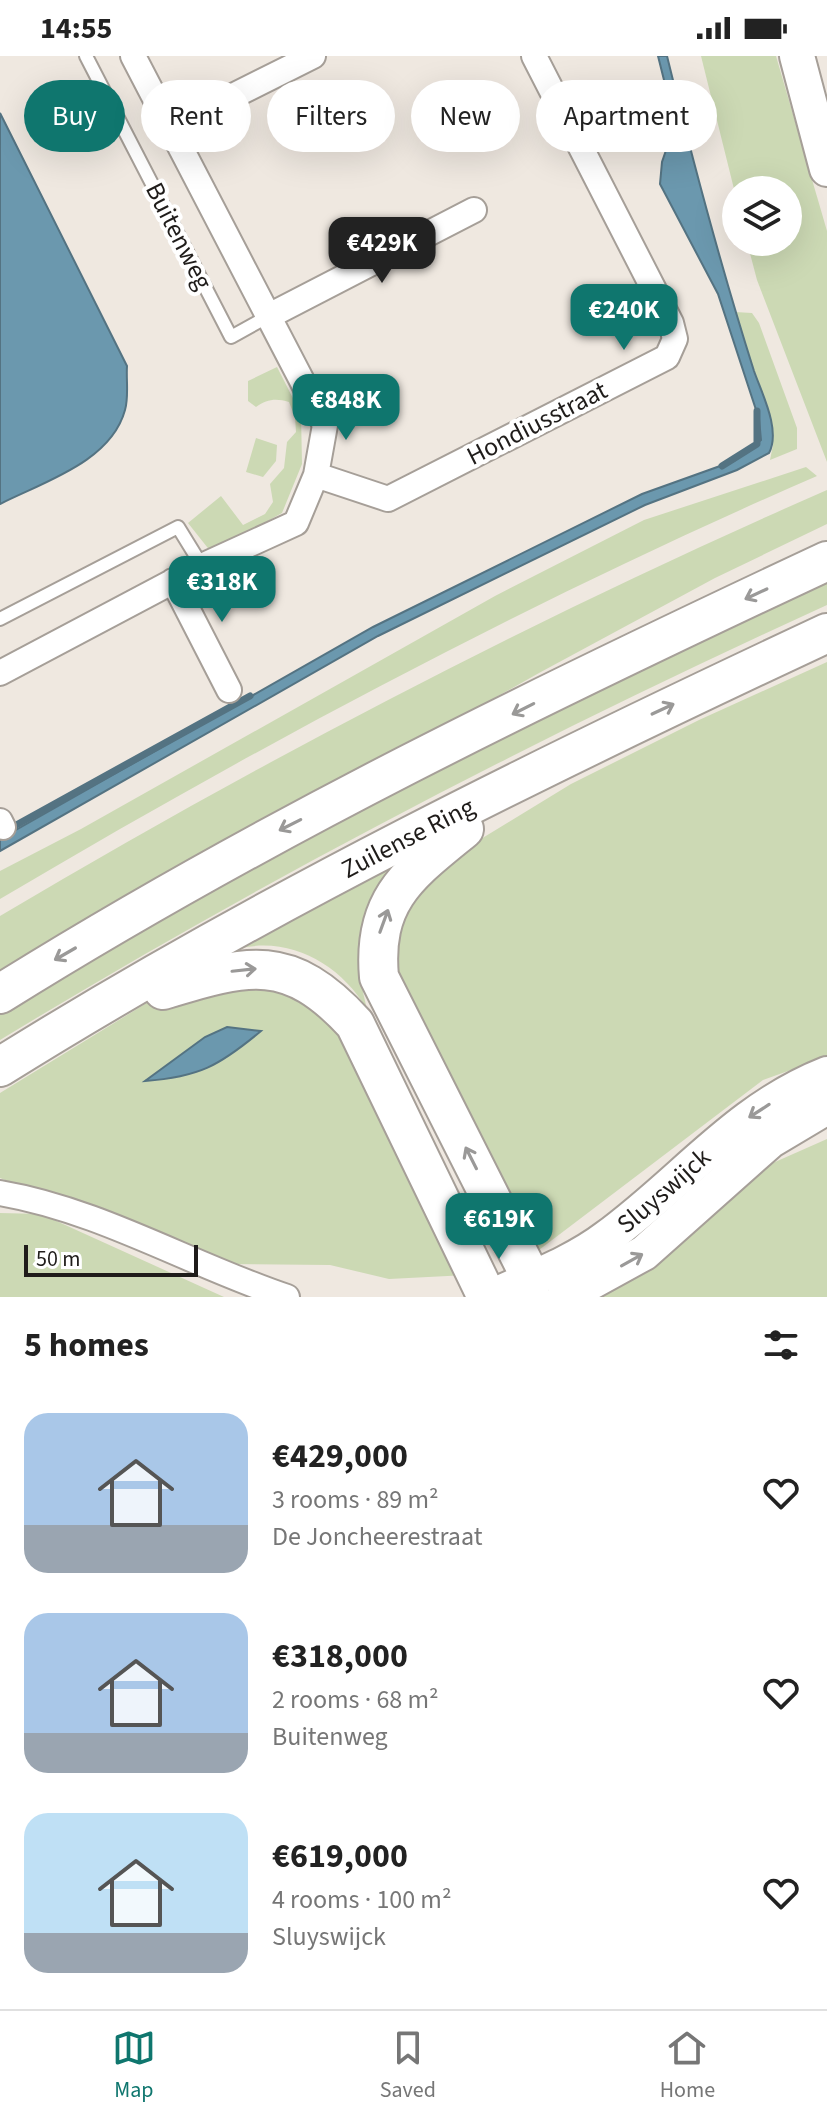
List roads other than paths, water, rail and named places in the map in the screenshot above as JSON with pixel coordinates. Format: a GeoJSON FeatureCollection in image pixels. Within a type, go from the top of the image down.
{"type":"FeatureCollection","features":[{"type":"Feature","properties":{"kind":"main road"},"geometry":{"type":"LineString","coordinates":[[797,56],[827,169]]}},
{"type":"Feature","properties":{"kind":"main road"},"geometry":{"type":"LineString","coordinates":[[819,56],[827,82]]}},
{"type":"Feature","properties":{"kind":"main road"},"geometry":{"type":"LineString","coordinates":[[0,994],[252,844],[677,632],[827,561]]}},
{"type":"Feature","properties":{"kind":"main road","name":"Zuilense Ring"},"geometry":{"type":"LineString","coordinates":[[0,1067],[88,1013],[593,742],[827,633]]}},
{"type":"Feature","properties":{"kind":"main road"},"geometry":{"type":"LineString","coordinates":[[530,1287],[379,977],[376,942],[395,894],[415,869],[477,818],[593,742]]}},
{"type":"Feature","properties":{"kind":"main road"},"geometry":{"type":"LineString","coordinates":[[88,1013],[223,972],[258,968],[285,972],[309,983],[336,1003],[355,1024],[489,1297]]}},
{"type":"Feature","properties":{"kind":"main road","name":"Sluyswijck"},"geometry":{"type":"LineString","coordinates":[[489,1297],[530,1287],[603,1240],[672,1186],[716,1140],[795,1088],[827,1074]]}},
{"type":"Feature","properties":{"kind":"main road","name":"Sluyswijck"},"geometry":{"type":"LineString","coordinates":[[564,1297],[644,1253],[770,1141],[827,1107]]}},
{"type":"Feature","properties":{"kind":"street","name":"Buitenweg"},"geometry":{"type":"LineString","coordinates":[[133,56],[145,80]]}},
{"type":"Feature","properties":{"kind":"street"},"geometry":{"type":"LineString","coordinates":[[251,87],[313,56]]}},
{"type":"Feature","properties":{"kind":"street","name":"Hondiusstraat"},"geometry":{"type":"LineString","coordinates":[[316,475],[388,499],[667,357],[675,339],[671,323],[534,56]]}},
{"type":"Feature","properties":{"kind":"street","name":"Buitenweg"},"geometry":{"type":"LineString","coordinates":[[0,673],[202,566],[296,523],[316,475],[325,425],[181,152]]}},
{"type":"Feature","properties":{"kind":"street"},"geometry":{"type":"LineString","coordinates":[[267,317],[474,210]]}},
{"type":"Feature","properties":{"kind":"street"},"geometry":{"type":"LineString","coordinates":[[173,581],[229,690]]}},
{"type":"Feature","properties":{"kind":"street"},"geometry":{"type":"LineString","coordinates":[[0,1193],[77,1213],[252,1290],[287,1297]]}},
{"type":"Feature","properties":{"kind":"lane","name":"Buitenweg"},"geometry":{"type":"LineString","coordinates":[[86,56],[231,337],[267,317]]}},
{"type":"Feature","properties":{"kind":"lane"},"geometry":{"type":"LineString","coordinates":[[0,619],[178,527],[202,566]]}},
{"type":"Feature","properties":{"kind":"water"},"geometry":{"type":"Polygon","coordinates":[[[658,56],[667,56],[673,80],[664,80],[658,56]]]}},
{"type":"Feature","properties":{"kind":"water"},"geometry":{"type":"Polygon","coordinates":[[[0,113],[127,366],[127,394],[125,410],[117,428],[106,444],[91,457],[0,504],[0,113]]]}},
{"type":"Feature","properties":{"kind":"water"},"geometry":{"type":"Polygon","coordinates":[[[665,152],[691,152],[719,254],[772,423],[769,453],[737,470],[645,505],[378,636],[0,851],[0,839],[373,627],[642,494],[734,461],[761,440],[759,419],[718,294],[660,184],[665,152]]]}},
{"type":"Feature","properties":{"kind":"water"},"geometry":{"type":"Polygon","coordinates":[[[227,1027],[261,1031],[208,1068],[145,1081],[205,1037],[227,1027]]]}},
{"type":"Feature","properties":{"kind":"waterway"},"geometry":{"type":"LineString","coordinates":[[722,466],[757,444],[757,411]]}},
{"type":"Feature","properties":{"kind":"waterway"},"geometry":{"type":"LineString","coordinates":[[9,829],[250,696]]}}]}
